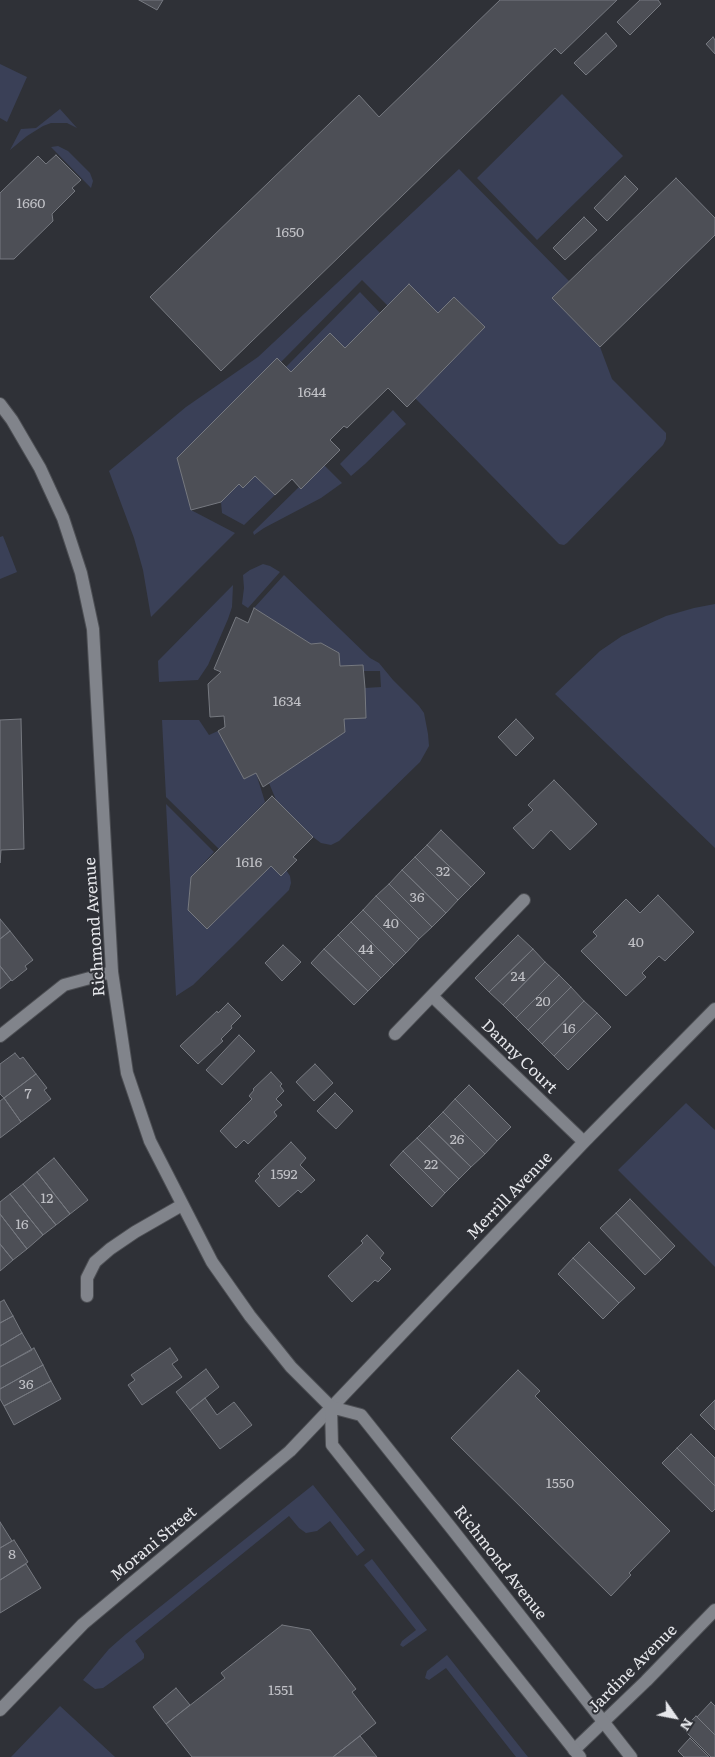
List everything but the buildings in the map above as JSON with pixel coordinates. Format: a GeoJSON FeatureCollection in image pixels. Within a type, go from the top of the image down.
{"type":"FeatureCollection","features":[{"type":"Feature","properties":{"kind":"main road","name":"Richmond Avenue"},"geometry":{"type":"LineString","coordinates":[[0,404],[12,420],[40,468],[63,518],[81,573],[93,628],[112,972],[127,1073],[150,1141],[212,1262],[250,1316],[291,1367],[331,1407],[361,1415],[631,1757]]}},
{"type":"Feature","properties":{"kind":"main road"},"geometry":{"type":"LineString","coordinates":[[395,1034],[524,900]]}},
{"type":"Feature","properties":{"kind":"main road"},"geometry":{"type":"LineString","coordinates":[[0,1036],[64,984],[112,972]]}},
{"type":"Feature","properties":{"kind":"main road","name":"Danny Court"},"geometry":{"type":"LineString","coordinates":[[432,996],[584,1142]]}},
{"type":"Feature","properties":{"kind":"main road","name":"Merrill Avenue"},"geometry":{"type":"LineString","coordinates":[[331,1407],[584,1142],[715,1009]]}},
{"type":"Feature","properties":{"kind":"main road"},"geometry":{"type":"LineString","coordinates":[[87,1296],[87,1278],[95,1262],[135,1232],[182,1205]]}},
{"type":"Feature","properties":{"kind":"main road"},"geometry":{"type":"LineString","coordinates":[[331,1407],[332,1445],[577,1753]]}},
{"type":"Feature","properties":{"kind":"main road","name":"Morani Street"},"geometry":{"type":"LineString","coordinates":[[0,1710],[83,1624],[290,1451],[331,1407]]}},
{"type":"Feature","properties":{"kind":"main road","name":"Jardine Avenue"},"geometry":{"type":"LineString","coordinates":[[577,1753],[604,1721],[715,1610]]}},
{"type":"Feature","properties":{"kind":"shaded area"},"geometry":{"type":"Polygon","coordinates":[[[0,64],[27,77],[7,122],[0,118],[0,64]]]}},
{"type":"Feature","properties":{"kind":"shaded area"},"geometry":{"type":"Polygon","coordinates":[[[562,94],[623,156],[537,240],[477,178],[562,94]]]}},
{"type":"Feature","properties":{"kind":"shaded area"},"geometry":{"type":"Polygon","coordinates":[[[60,109],[77,128],[67,123],[51,123],[27,136],[10,150],[21,129],[36,128],[60,109]]]}},
{"type":"Feature","properties":{"kind":"shaded area"},"geometry":{"type":"Polygon","coordinates":[[[58,146],[68,151],[90,173],[93,181],[91,188],[51,147],[58,146]]]}},
{"type":"Feature","properties":{"kind":"shaded area"},"geometry":{"type":"Polygon","coordinates":[[[459,169],[569,281],[552,298],[600,347],[612,379],[666,433],[663,445],[567,543],[564,545],[559,544],[415,398],[485,327],[454,297],[438,313],[409,284],[388,306],[362,280],[281,362],[277,358],[177,458],[191,510],[235,533],[151,617],[143,570],[134,538],[109,471],[186,407],[258,357],[459,169]]]}},
{"type":"Feature","properties":{"kind":"shaded area"},"geometry":{"type":"Polygon","coordinates":[[[360,292],[380,313],[345,348],[330,333],[291,372],[286,367],[360,292]]]}},
{"type":"Feature","properties":{"kind":"shaded area"},"geometry":{"type":"Polygon","coordinates":[[[393,410],[406,424],[351,476],[340,464],[393,410]]]}},
{"type":"Feature","properties":{"kind":"shaded area"},"geometry":{"type":"Polygon","coordinates":[[[324,465],[342,483],[321,498],[254,535],[253,532],[324,465]]]}},
{"type":"Feature","properties":{"kind":"shaded area"},"geometry":{"type":"Polygon","coordinates":[[[255,476],[275,495],[244,525],[222,513],[221,502],[239,484],[243,488],[255,476]]]}},
{"type":"Feature","properties":{"kind":"shaded area"},"geometry":{"type":"Polygon","coordinates":[[[3,536],[17,572],[0,579],[0,537],[3,536]]]}},
{"type":"Feature","properties":{"kind":"shaded area"},"geometry":{"type":"Polygon","coordinates":[[[263,564],[280,572],[248,608],[242,604],[243,575],[263,564]]]}},
{"type":"Feature","properties":{"kind":"shaded area"},"geometry":{"type":"Polygon","coordinates":[[[284,575],[370,658],[379,663],[419,706],[424,713],[428,734],[429,746],[420,762],[339,841],[331,845],[321,843],[313,837],[276,800],[269,783],[344,719],[365,688],[381,687],[380,671],[363,671],[363,665],[340,666],[339,653],[321,643],[311,644],[254,608],[284,575]]]}},
{"type":"Feature","properties":{"kind":"shaded area"},"geometry":{"type":"Polygon","coordinates":[[[233,585],[232,607],[228,619],[208,665],[198,680],[159,682],[158,661],[233,585]]]}},
{"type":"Feature","properties":{"kind":"shaded area"},"geometry":{"type":"Polygon","coordinates":[[[715,604],[715,848],[555,694],[600,651],[622,636],[666,616],[715,604]]]}},
{"type":"Feature","properties":{"kind":"shaded area"},"geometry":{"type":"Polygon","coordinates":[[[162,720],[199,720],[209,735],[218,731],[244,779],[256,773],[265,802],[219,849],[166,797],[162,720]]]}},
{"type":"Feature","properties":{"kind":"shaded area"},"geometry":{"type":"Polygon","coordinates":[[[166,804],[214,852],[191,877],[188,910],[207,929],[271,866],[286,870],[290,876],[291,883],[289,890],[233,946],[193,985],[176,996],[166,804]]]}},
{"type":"Feature","properties":{"kind":"shaded area"},"geometry":{"type":"Polygon","coordinates":[[[686,1103],[715,1130],[715,1267],[618,1170],[686,1103]]]}},
{"type":"Feature","properties":{"kind":"shaded area"},"geometry":{"type":"Polygon","coordinates":[[[313,1485],[365,1550],[357,1556],[330,1521],[317,1531],[306,1533],[289,1516],[135,1641],[144,1654],[142,1660],[103,1688],[95,1689],[83,1680],[109,1649],[126,1634],[313,1485]]]}},
{"type":"Feature","properties":{"kind":"shaded area"},"geometry":{"type":"Polygon","coordinates":[[[372,1559],[427,1630],[403,1647],[400,1645],[402,1641],[416,1630],[364,1565],[372,1559]]]}},
{"type":"Feature","properties":{"kind":"shaded area"},"geometry":{"type":"Polygon","coordinates":[[[447,1655],[528,1757],[516,1757],[446,1668],[429,1680],[425,1678],[427,1671],[447,1655]]]}},
{"type":"Feature","properties":{"kind":"shaded area"},"geometry":{"type":"Polygon","coordinates":[[[60,1706],[114,1756],[115,1757],[11,1757],[60,1706]]]}}]}
